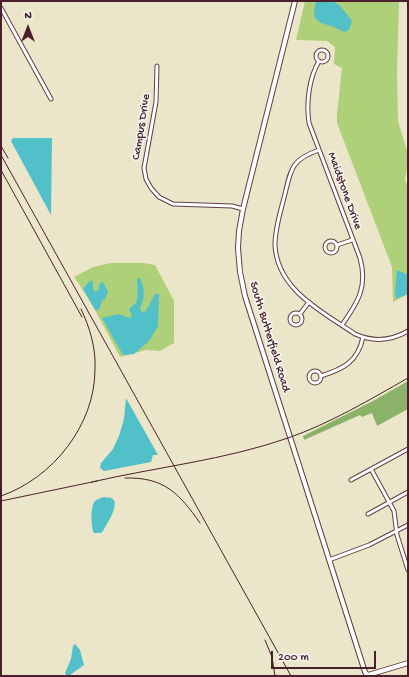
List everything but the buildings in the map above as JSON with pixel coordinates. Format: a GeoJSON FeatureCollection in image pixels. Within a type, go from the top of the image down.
{"type":"FeatureCollection","features":[{"type":"Feature","properties":{"kind":"main road","name":"South Butterfield Road"},"geometry":{"type":"LineString","coordinates":[[295,1],[243,209],[239,231],[239,266],[243,286],[366,675]]}},
{"type":"Feature","properties":{"kind":"main road"},"geometry":{"type":"LineString","coordinates":[[366,675],[408,663]]}},
{"type":"Feature","properties":{"kind":"street"},"geometry":{"type":"LineString","coordinates":[[1,8],[51,99]]}},
{"type":"Feature","properties":{"kind":"street","name":"Maidstone Drive"},"geometry":{"type":"LineString","coordinates":[[319,61],[316,66],[309,92],[307,111],[309,122],[362,266],[363,282],[359,298],[342,325]]}},
{"type":"Feature","properties":{"kind":"street","name":"Campus Drive"},"geometry":{"type":"LineString","coordinates":[[157,66],[156,102],[144,168],[146,179],[150,188],[160,197],[173,204],[232,206],[243,209]]}},
{"type":"Feature","properties":{"kind":"street"},"geometry":{"type":"LineString","coordinates":[[319,150],[302,157],[290,172],[276,234],[275,245],[277,258],[282,272],[292,288],[309,302],[342,325],[363,337],[387,339],[408,331]]}},
{"type":"Feature","properties":{"kind":"street"},"geometry":{"type":"LineString","coordinates":[[337,245],[352,240]]}},
{"type":"Feature","properties":{"kind":"street"},"geometry":{"type":"LineString","coordinates":[[330,241],[337,245],[336,251],[333,253],[329,253],[325,249],[326,243],[330,241]]}},
{"type":"Feature","properties":{"kind":"street"},"geometry":{"type":"LineString","coordinates":[[300,314],[309,302]]}},
{"type":"Feature","properties":{"kind":"street"},"geometry":{"type":"LineString","coordinates":[[292,314],[300,314],[302,318],[301,322],[296,325],[292,324],[290,320],[292,314]]}},
{"type":"Feature","properties":{"kind":"street"},"geometry":{"type":"LineString","coordinates":[[321,376],[339,370],[352,361],[360,348],[363,337]]}},
{"type":"Feature","properties":{"kind":"street"},"geometry":{"type":"LineString","coordinates":[[351,480],[408,448]]}},
{"type":"Feature","properties":{"kind":"street"},"geometry":{"type":"LineString","coordinates":[[371,470],[395,517],[397,531],[408,570]]}},
{"type":"Feature","properties":{"kind":"street"},"geometry":{"type":"LineString","coordinates":[[368,514],[408,492]]}},
{"type":"Feature","properties":{"kind":"street"},"geometry":{"type":"LineString","coordinates":[[329,560],[369,545],[408,525]]}},
{"type":"Feature","properties":{"kind":"green space"},"geometry":{"type":"Polygon","coordinates":[[[305,1],[399,1],[397,72],[398,121],[408,154],[408,165],[405,179],[408,190],[408,294],[393,302],[392,267],[337,123],[342,68],[334,64],[335,47],[327,41],[296,40],[305,1]]]}},
{"type":"Feature","properties":{"kind":"green space"},"geometry":{"type":"Polygon","coordinates":[[[111,263],[143,263],[155,265],[174,301],[174,343],[160,351],[146,350],[120,357],[93,306],[74,277],[93,267],[111,263]]]}},
{"type":"Feature","properties":{"kind":"green space"},"geometry":{"type":"Polygon","coordinates":[[[408,381],[408,409],[377,426],[372,413],[362,417],[360,415],[304,440],[303,436],[373,401],[408,381]]]}},
{"type":"Feature","properties":{"kind":"water"},"geometry":{"type":"Polygon","coordinates":[[[316,1],[333,1],[340,6],[352,21],[349,30],[345,32],[342,31],[321,23],[315,18],[314,13],[316,1]]]}},
{"type":"Feature","properties":{"kind":"water"},"geometry":{"type":"Polygon","coordinates":[[[13,138],[52,138],[51,215],[11,141],[13,138]]]}},
{"type":"Feature","properties":{"kind":"water"},"geometry":{"type":"Polygon","coordinates":[[[397,270],[408,275],[408,294],[396,299],[395,292],[397,270]]]}},
{"type":"Feature","properties":{"kind":"water"},"geometry":{"type":"Polygon","coordinates":[[[140,278],[144,293],[140,308],[142,312],[146,311],[155,294],[159,294],[158,326],[149,341],[134,354],[123,355],[102,318],[118,314],[130,318],[132,315],[129,310],[136,303],[138,294],[137,279],[140,278]]]}},
{"type":"Feature","properties":{"kind":"water"},"geometry":{"type":"Polygon","coordinates":[[[90,281],[93,281],[93,289],[95,292],[98,290],[100,283],[103,282],[108,292],[105,299],[102,301],[100,308],[96,311],[83,289],[90,281]]]}},
{"type":"Feature","properties":{"kind":"water"},"geometry":{"type":"Polygon","coordinates":[[[126,398],[158,455],[153,455],[151,462],[104,471],[100,468],[101,463],[113,449],[119,436],[124,419],[126,398]]]}},
{"type":"Feature","properties":{"kind":"water"},"geometry":{"type":"Polygon","coordinates":[[[104,497],[114,500],[114,509],[103,531],[101,533],[94,533],[92,507],[95,501],[104,497]]]}},
{"type":"Feature","properties":{"kind":"water"},"geometry":{"type":"Polygon","coordinates":[[[75,644],[80,650],[84,665],[70,675],[66,675],[65,673],[71,659],[73,646],[75,644]]]}},
{"type":"Feature","properties":{"kind":"railway"},"geometry":{"type":"LineString","coordinates":[[1,146],[8,158]]}},
{"type":"Feature","properties":{"kind":"railway"},"geometry":{"type":"LineString","coordinates":[[1,155],[291,676]]}},
{"type":"Feature","properties":{"kind":"railway"},"geometry":{"type":"LineString","coordinates":[[1,170],[82,317]]}},
{"type":"Feature","properties":{"kind":"railway"},"geometry":{"type":"LineString","coordinates":[[1,496],[20,488],[54,463],[68,447],[88,410],[93,390],[95,361],[92,338],[81,309]]}},
{"type":"Feature","properties":{"kind":"railway"},"geometry":{"type":"LineString","coordinates":[[92,482],[215,458],[264,446],[304,432],[335,418],[408,378]]}},
{"type":"Feature","properties":{"kind":"railway"},"geometry":{"type":"LineString","coordinates":[[125,478],[150,480],[169,489],[185,503],[200,523]]}},
{"type":"Feature","properties":{"kind":"railway"},"geometry":{"type":"LineString","coordinates":[[1,501],[97,481]]}},
{"type":"Feature","properties":{"kind":"railway"},"geometry":{"type":"LineString","coordinates":[[265,640],[272,657],[275,676]]}}]}
